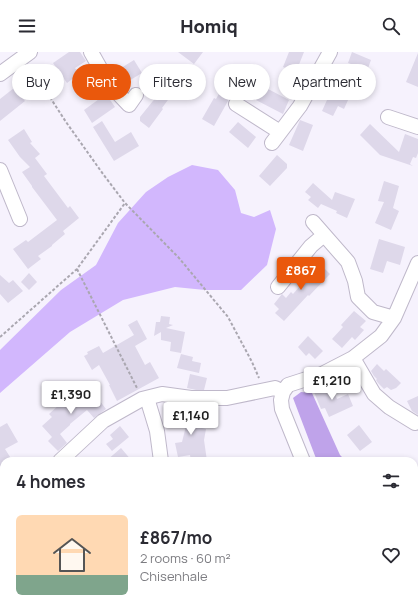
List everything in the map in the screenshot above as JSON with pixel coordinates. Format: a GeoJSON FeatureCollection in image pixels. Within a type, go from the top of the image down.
{"type":"FeatureCollection","features":[{"type":"Feature","properties":{"kind":"street"},"geometry":{"type":"LineString","coordinates":[[91,52],[109,84],[130,106]]}},
{"type":"Feature","properties":{"kind":"street"},"geometry":{"type":"LineString","coordinates":[[236,104],[276,137],[300,106],[330,52]]}},
{"type":"Feature","properties":{"kind":"street"},"geometry":{"type":"LineString","coordinates":[[0,74],[28,53]]}},
{"type":"Feature","properties":{"kind":"street"},"geometry":{"type":"LineString","coordinates":[[388,117],[418,127]]}},
{"type":"Feature","properties":{"kind":"street"},"geometry":{"type":"LineString","coordinates":[[0,170],[20,219]]}},
{"type":"Feature","properties":{"kind":"street"},"geometry":{"type":"LineString","coordinates":[[314,222],[348,262],[355,281],[358,297],[373,312],[394,318]]}},
{"type":"Feature","properties":{"kind":"street"},"geometry":{"type":"LineString","coordinates":[[278,287],[312,246],[324,235]]}},
{"type":"Feature","properties":{"kind":"street"},"geometry":{"type":"LineString","coordinates":[[301,457],[282,409],[281,400],[283,392],[288,385],[322,374],[353,358],[381,336],[394,318],[418,263]]}},
{"type":"Feature","properties":{"kind":"street"},"geometry":{"type":"LineString","coordinates":[[353,358],[374,394],[415,423]]}},
{"type":"Feature","properties":{"kind":"street"},"geometry":{"type":"LineString","coordinates":[[64,457],[103,421],[144,398],[162,394],[191,398],[227,398],[275,388],[283,392]]}},
{"type":"Feature","properties":{"kind":"street"},"geometry":{"type":"LineString","coordinates":[[144,398],[157,432],[160,457]]}},
{"type":"Feature","properties":{"kind":"path"},"geometry":{"type":"LineString","coordinates":[[28,53],[66,122],[103,174],[125,203],[179,258],[228,317],[261,382]]}},
{"type":"Feature","properties":{"kind":"path"},"geometry":{"type":"LineString","coordinates":[[0,337],[77,269],[125,203]]}},
{"type":"Feature","properties":{"kind":"path"},"geometry":{"type":"LineString","coordinates":[[77,269],[144,398]]}},
{"type":"Feature","properties":{"kind":"shaded area"},"geometry":{"type":"Polygon","coordinates":[[[192,165],[218,170],[235,190],[241,213],[254,217],[270,210],[276,229],[267,265],[241,290],[205,290],[175,287],[123,300],[70,332],[0,393],[0,350],[61,290],[96,265],[118,223],[146,192],[168,177],[192,165]]]}},
{"type":"Feature","properties":{"kind":"shaded area"},"geometry":{"type":"Polygon","coordinates":[[[301,392],[312,393],[342,457],[315,457],[293,398],[301,392]]]}},
{"type":"Feature","properties":{"kind":"building"},"geometry":{"type":"Polygon","coordinates":[[[69,52],[80,52],[86,61],[81,64],[72,64],[72,79],[67,83],[64,79],[64,64],[53,63],[69,52]]]}},
{"type":"Feature","properties":{"kind":"building"},"geometry":{"type":"Polygon","coordinates":[[[178,52],[203,52],[194,64],[178,52]]]}},
{"type":"Feature","properties":{"kind":"building"},"geometry":{"type":"Polygon","coordinates":[[[289,52],[304,52],[299,64],[284,64],[289,52]]]}},
{"type":"Feature","properties":{"kind":"building"},"geometry":{"type":"Polygon","coordinates":[[[352,52],[371,60],[370,64],[348,63],[352,52]]]}},
{"type":"Feature","properties":{"kind":"building"},"geometry":{"type":"Polygon","coordinates":[[[418,53],[418,87],[406,82],[418,53]]]}},
{"type":"Feature","properties":{"kind":"building"},"geometry":{"type":"Polygon","coordinates":[[[134,60],[139,68],[139,75],[131,80],[131,64],[128,64],[134,60]]]}},
{"type":"Feature","properties":{"kind":"building"},"geometry":{"type":"Polygon","coordinates":[[[12,90],[12,100],[25,101],[0,121],[0,99],[12,90]]]}},
{"type":"Feature","properties":{"kind":"building"},"geometry":{"type":"Polygon","coordinates":[[[270,90],[278,94],[278,100],[289,100],[283,114],[256,100],[270,100],[270,90]]]}},
{"type":"Feature","properties":{"kind":"building"},"geometry":{"type":"Polygon","coordinates":[[[214,98],[214,100],[229,100],[214,126],[202,119],[214,98]]]}},
{"type":"Feature","properties":{"kind":"building"},"geometry":{"type":"Polygon","coordinates":[[[98,100],[110,100],[115,107],[92,123],[84,110],[98,100]]]}},
{"type":"Feature","properties":{"kind":"building"},"geometry":{"type":"Polygon","coordinates":[[[154,100],[168,100],[149,128],[140,121],[140,117],[154,100]]]}},
{"type":"Feature","properties":{"kind":"building"},"geometry":{"type":"Polygon","coordinates":[[[327,100],[348,100],[344,109],[338,106],[333,116],[322,111],[327,100]]]}},
{"type":"Feature","properties":{"kind":"building"},"geometry":{"type":"Polygon","coordinates":[[[300,120],[313,125],[303,151],[289,145],[300,120]]]}},
{"type":"Feature","properties":{"kind":"building"},"geometry":{"type":"Polygon","coordinates":[[[102,121],[115,142],[131,132],[139,146],[114,161],[93,127],[102,121]]]}},
{"type":"Feature","properties":{"kind":"building"},"geometry":{"type":"Polygon","coordinates":[[[238,122],[256,137],[248,148],[229,132],[238,122]]]}},
{"type":"Feature","properties":{"kind":"building"},"geometry":{"type":"Polygon","coordinates":[[[370,124],[399,152],[405,134],[418,139],[418,153],[416,158],[413,157],[410,164],[413,166],[380,155],[360,135],[370,124]]]}},
{"type":"Feature","properties":{"kind":"building"},"geometry":{"type":"Polygon","coordinates":[[[24,129],[32,142],[30,143],[40,154],[35,158],[47,174],[44,176],[68,208],[70,206],[79,218],[63,231],[65,234],[38,256],[41,259],[28,269],[13,249],[26,240],[28,242],[57,220],[22,172],[30,167],[20,157],[8,140],[24,129]]]}},
{"type":"Feature","properties":{"kind":"building"},"geometry":{"type":"Polygon","coordinates":[[[277,155],[287,164],[287,168],[270,186],[259,176],[277,155]]]}},
{"type":"Feature","properties":{"kind":"building"},"geometry":{"type":"Polygon","coordinates":[[[384,181],[399,186],[393,208],[399,211],[391,230],[375,223],[384,202],[378,201],[384,181]]]}},
{"type":"Feature","properties":{"kind":"building"},"geometry":{"type":"Polygon","coordinates":[[[313,183],[332,200],[335,192],[355,199],[347,218],[336,213],[337,211],[321,204],[318,208],[308,200],[311,197],[305,192],[313,183]]]}},
{"type":"Feature","properties":{"kind":"building"},"geometry":{"type":"Polygon","coordinates":[[[379,239],[405,247],[400,265],[387,261],[383,273],[370,269],[379,239]]]}},
{"type":"Feature","properties":{"kind":"building"},"geometry":{"type":"Polygon","coordinates":[[[319,263],[330,274],[284,321],[275,313],[279,309],[274,304],[282,294],[286,298],[291,292],[293,294],[306,279],[301,275],[310,266],[313,269],[319,263]]]}},
{"type":"Feature","properties":{"kind":"building"},"geometry":{"type":"Polygon","coordinates":[[[29,273],[37,282],[29,290],[21,282],[29,273]]]}},
{"type":"Feature","properties":{"kind":"building"},"geometry":{"type":"Polygon","coordinates":[[[0,275],[9,283],[13,280],[23,291],[8,303],[0,294],[0,275]]]}},
{"type":"Feature","properties":{"kind":"building"},"geometry":{"type":"Polygon","coordinates":[[[354,311],[366,321],[360,327],[364,330],[355,340],[352,337],[342,348],[332,339],[343,327],[341,325],[354,311]]]}},
{"type":"Feature","properties":{"kind":"building"},"geometry":{"type":"Polygon","coordinates":[[[161,316],[170,317],[169,324],[173,325],[166,328],[185,332],[181,353],[170,351],[171,342],[161,340],[161,332],[154,336],[156,322],[160,322],[161,316]]]}},
{"type":"Feature","properties":{"kind":"building"},"geometry":{"type":"Polygon","coordinates":[[[137,320],[147,339],[135,346],[145,365],[150,362],[159,378],[117,401],[99,365],[92,370],[84,356],[88,354],[87,352],[99,346],[103,353],[134,335],[128,325],[137,320]]]}},
{"type":"Feature","properties":{"kind":"building"},"geometry":{"type":"Polygon","coordinates":[[[308,336],[323,351],[315,359],[309,353],[306,356],[298,347],[308,336]]]}},
{"type":"Feature","properties":{"kind":"building"},"geometry":{"type":"Polygon","coordinates":[[[181,354],[193,357],[192,361],[201,363],[199,373],[177,368],[181,354]]]}},
{"type":"Feature","properties":{"kind":"building"},"geometry":{"type":"Polygon","coordinates":[[[377,364],[384,371],[386,369],[401,383],[396,388],[391,390],[387,387],[384,389],[378,383],[371,371],[377,364]]]}},
{"type":"Feature","properties":{"kind":"building"},"geometry":{"type":"Polygon","coordinates":[[[190,374],[207,378],[204,390],[187,388],[190,374]]]}},
{"type":"Feature","properties":{"kind":"building"},"geometry":{"type":"Polygon","coordinates":[[[331,385],[337,399],[348,394],[353,406],[329,417],[325,408],[321,409],[314,392],[331,385]]]}},
{"type":"Feature","properties":{"kind":"building"},"geometry":{"type":"Polygon","coordinates":[[[79,390],[85,398],[93,392],[106,409],[94,418],[87,410],[70,424],[60,434],[67,443],[58,451],[48,441],[52,437],[42,426],[52,417],[49,414],[72,393],[73,394],[79,390]]]}},
{"type":"Feature","properties":{"kind":"building"},"geometry":{"type":"Polygon","coordinates":[[[418,396],[418,415],[412,411],[407,401],[418,396]]]}},
{"type":"Feature","properties":{"kind":"building"},"geometry":{"type":"Polygon","coordinates":[[[176,405],[188,408],[187,411],[197,414],[195,420],[199,421],[198,427],[206,429],[204,440],[206,457],[190,457],[190,455],[178,457],[175,443],[182,442],[187,422],[173,419],[176,405]]]}},
{"type":"Feature","properties":{"kind":"building"},"geometry":{"type":"Polygon","coordinates":[[[7,423],[18,442],[5,449],[10,457],[0,457],[0,427],[7,423]]]}},
{"type":"Feature","properties":{"kind":"building"},"geometry":{"type":"Polygon","coordinates":[[[359,425],[372,442],[360,451],[347,435],[359,425]]]}},
{"type":"Feature","properties":{"kind":"building"},"geometry":{"type":"Polygon","coordinates":[[[120,426],[129,437],[112,451],[106,444],[113,439],[110,435],[120,426]]]}},
{"type":"Feature","properties":{"kind":"building"},"geometry":{"type":"Polygon","coordinates":[[[121,448],[129,457],[111,457],[121,448]]]}}]}
